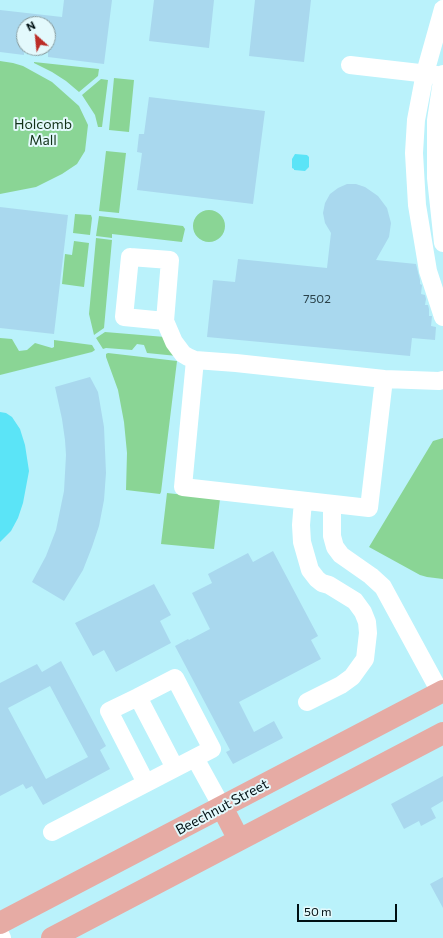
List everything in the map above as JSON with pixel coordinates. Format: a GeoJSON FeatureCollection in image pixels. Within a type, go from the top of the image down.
{"type":"FeatureCollection","features":[{"type":"Feature","properties":{"kind":"main road","name":"Beechnut Street"},"geometry":{"type":"LineString","coordinates":[[0,922],[442,694]]}},
{"type":"Feature","properties":{"kind":"main road"},"geometry":{"type":"LineString","coordinates":[[52,938],[443,733]]}},
{"type":"Feature","properties":{"kind":"main road"},"geometry":{"type":"LineString","coordinates":[[222,807],[239,840]]}},
{"type":"Feature","properties":{"kind":"street"},"geometry":{"type":"LineString","coordinates":[[443,9],[425,73],[416,120],[414,153],[417,205],[428,271],[443,317]]}},
{"type":"Feature","properties":{"kind":"street"},"geometry":{"type":"LineString","coordinates":[[350,65],[443,75],[436,120],[436,178],[443,242]]}},
{"type":"Feature","properties":{"kind":"street"},"geometry":{"type":"LineString","coordinates":[[165,321],[174,342],[183,354],[195,360],[384,379],[443,380]]}},
{"type":"Feature","properties":{"kind":"street"},"geometry":{"type":"LineString","coordinates":[[195,360],[182,487],[369,508],[384,379]]}},
{"type":"Feature","properties":{"kind":"street"},"geometry":{"type":"LineString","coordinates":[[303,500],[301,527],[302,542],[310,570],[322,583],[329,585],[355,602],[363,612],[367,622],[368,633],[365,659],[352,677],[341,685],[307,702]]}},
{"type":"Feature","properties":{"kind":"street"},"geometry":{"type":"LineString","coordinates":[[332,504],[332,536],[335,547],[340,555],[371,576],[383,587],[442,694]]}},
{"type":"Feature","properties":{"kind":"street"},"geometry":{"type":"LineString","coordinates":[[367,622],[395,608]]}},
{"type":"Feature","properties":{"kind":"street"},"geometry":{"type":"LineString","coordinates":[[52,832],[146,784],[212,749],[175,678],[109,712],[146,784]]}},
{"type":"Feature","properties":{"kind":"street"},"geometry":{"type":"LineString","coordinates":[[138,697],[175,768]]}},
{"type":"Feature","properties":{"kind":"street"},"geometry":{"type":"LineString","coordinates":[[195,758],[222,807]]}},
{"type":"Feature","properties":{"kind":"street"},"geometry":{"type":"LineString","coordinates":[[0,934],[2,938]]}},
{"type":"Feature","properties":{"kind":"green space","name":"Holcomb Mall"},"geometry":{"type":"Polygon","coordinates":[[[0,61],[23,66],[52,82],[79,106],[88,125],[85,151],[77,164],[62,174],[36,187],[0,194],[0,61]]]}},
{"type":"Feature","properties":{"kind":"green space"},"geometry":{"type":"Polygon","coordinates":[[[34,62],[99,69],[98,76],[79,92],[66,81],[34,62]]]}},
{"type":"Feature","properties":{"kind":"green space"},"geometry":{"type":"Polygon","coordinates":[[[114,78],[134,80],[129,132],[109,130],[114,78]]]}},
{"type":"Feature","properties":{"kind":"green space"},"geometry":{"type":"Polygon","coordinates":[[[101,79],[108,80],[102,127],[98,127],[95,115],[82,95],[101,79]]]}},
{"type":"Feature","properties":{"kind":"green space"},"geometry":{"type":"Polygon","coordinates":[[[106,151],[126,153],[119,213],[99,211],[106,151]]]}},
{"type":"Feature","properties":{"kind":"green space"},"geometry":{"type":"Polygon","coordinates":[[[206,210],[212,210],[221,214],[225,226],[221,238],[212,242],[206,242],[197,238],[193,229],[193,223],[197,214],[206,210]]]}},
{"type":"Feature","properties":{"kind":"green space"},"geometry":{"type":"Polygon","coordinates":[[[75,214],[91,215],[90,235],[73,233],[75,214]]]}},
{"type":"Feature","properties":{"kind":"green space"},"geometry":{"type":"Polygon","coordinates":[[[99,216],[183,226],[185,229],[182,242],[112,234],[112,238],[96,236],[99,216]]]}},
{"type":"Feature","properties":{"kind":"green space"},"geometry":{"type":"Polygon","coordinates":[[[96,238],[112,240],[104,328],[94,335],[89,314],[96,238]]]}},
{"type":"Feature","properties":{"kind":"green space"},"geometry":{"type":"Polygon","coordinates":[[[74,241],[89,243],[84,287],[62,284],[65,254],[72,255],[74,241]]]}},
{"type":"Feature","properties":{"kind":"green space"},"geometry":{"type":"Polygon","coordinates":[[[105,332],[165,337],[177,356],[147,353],[144,345],[137,344],[132,350],[103,349],[96,338],[105,332]]]}},
{"type":"Feature","properties":{"kind":"green space"},"geometry":{"type":"Polygon","coordinates":[[[0,338],[12,339],[19,351],[27,350],[35,343],[52,348],[54,347],[54,340],[92,345],[95,350],[0,375],[0,338]]]}},
{"type":"Feature","properties":{"kind":"green space"},"geometry":{"type":"Polygon","coordinates":[[[106,354],[177,361],[160,494],[126,490],[127,453],[124,422],[118,390],[106,357],[106,354]]]}},
{"type":"Feature","properties":{"kind":"green space"},"geometry":{"type":"Polygon","coordinates":[[[443,438],[443,579],[420,575],[369,547],[433,441],[443,438]]]}},
{"type":"Feature","properties":{"kind":"green space"},"geometry":{"type":"Polygon","coordinates":[[[167,493],[220,499],[214,549],[161,544],[167,493]]]}},
{"type":"Feature","properties":{"kind":"water"},"geometry":{"type":"Polygon","coordinates":[[[295,154],[307,155],[309,157],[309,167],[305,171],[294,170],[292,168],[292,159],[295,154]]]}},
{"type":"Feature","properties":{"kind":"water"},"geometry":{"type":"Polygon","coordinates":[[[0,412],[6,413],[12,417],[20,429],[25,445],[29,471],[23,503],[18,518],[11,531],[0,542],[0,412]]]}},
{"type":"Feature","properties":{"kind":"building"},"geometry":{"type":"Polygon","coordinates":[[[64,0],[112,0],[104,64],[48,57],[56,56],[56,16],[62,17],[64,0]]]}},
{"type":"Feature","properties":{"kind":"building"},"geometry":{"type":"Polygon","coordinates":[[[154,0],[214,0],[209,48],[149,41],[154,0]]]}},
{"type":"Feature","properties":{"kind":"building"},"geometry":{"type":"Polygon","coordinates":[[[255,0],[311,0],[304,62],[249,56],[255,0]]]}},
{"type":"Feature","properties":{"kind":"building"},"geometry":{"type":"Polygon","coordinates":[[[0,10],[53,16],[16,16],[16,54],[0,52],[0,10]]]}},
{"type":"Feature","properties":{"kind":"building"},"geometry":{"type":"Polygon","coordinates":[[[149,97],[265,111],[253,204],[137,190],[142,153],[137,152],[139,134],[144,134],[149,97]]]}},
{"type":"Feature","properties":{"kind":"building"},"geometry":{"type":"Polygon","coordinates":[[[347,184],[356,184],[365,187],[378,196],[387,208],[391,223],[389,237],[376,260],[416,264],[420,284],[422,285],[421,294],[425,295],[425,305],[428,305],[429,316],[432,316],[431,326],[436,327],[435,340],[412,338],[410,356],[207,337],[213,280],[235,282],[238,259],[327,268],[331,233],[325,223],[323,213],[325,203],[330,194],[347,184]]]}},
{"type":"Feature","properties":{"kind":"building"},"geometry":{"type":"Polygon","coordinates":[[[0,207],[68,215],[54,334],[0,328],[0,207]]]}},
{"type":"Feature","properties":{"kind":"building"},"geometry":{"type":"Polygon","coordinates":[[[90,377],[98,392],[104,427],[106,473],[104,500],[99,526],[83,570],[64,601],[32,582],[46,556],[56,530],[64,491],[66,455],[65,440],[55,387],[90,377]]]}},
{"type":"Feature","properties":{"kind":"building"},"geometry":{"type":"Polygon","coordinates":[[[273,551],[318,636],[311,640],[321,659],[239,702],[254,732],[274,721],[283,738],[233,764],[226,752],[230,750],[175,646],[210,629],[192,593],[212,583],[208,574],[248,553],[253,562],[273,551]]]}},
{"type":"Feature","properties":{"kind":"building"},"geometry":{"type":"Polygon","coordinates":[[[154,584],[171,615],[160,621],[171,643],[116,672],[104,650],[93,656],[75,623],[154,584]]]}},
{"type":"Feature","properties":{"kind":"building"},"geometry":{"type":"Polygon","coordinates":[[[61,661],[106,746],[100,750],[110,769],[43,805],[32,786],[26,789],[23,784],[0,796],[0,683],[37,664],[42,672],[61,661]],[[50,686],[8,708],[46,779],[88,757],[50,686]]]}},
{"type":"Feature","properties":{"kind":"building"},"geometry":{"type":"Polygon","coordinates":[[[443,776],[443,801],[431,808],[436,818],[421,826],[419,821],[404,829],[391,804],[443,776]]]}},
{"type":"Feature","properties":{"kind":"building"},"geometry":{"type":"Polygon","coordinates":[[[443,877],[443,908],[430,884],[443,877]]]}}]}
